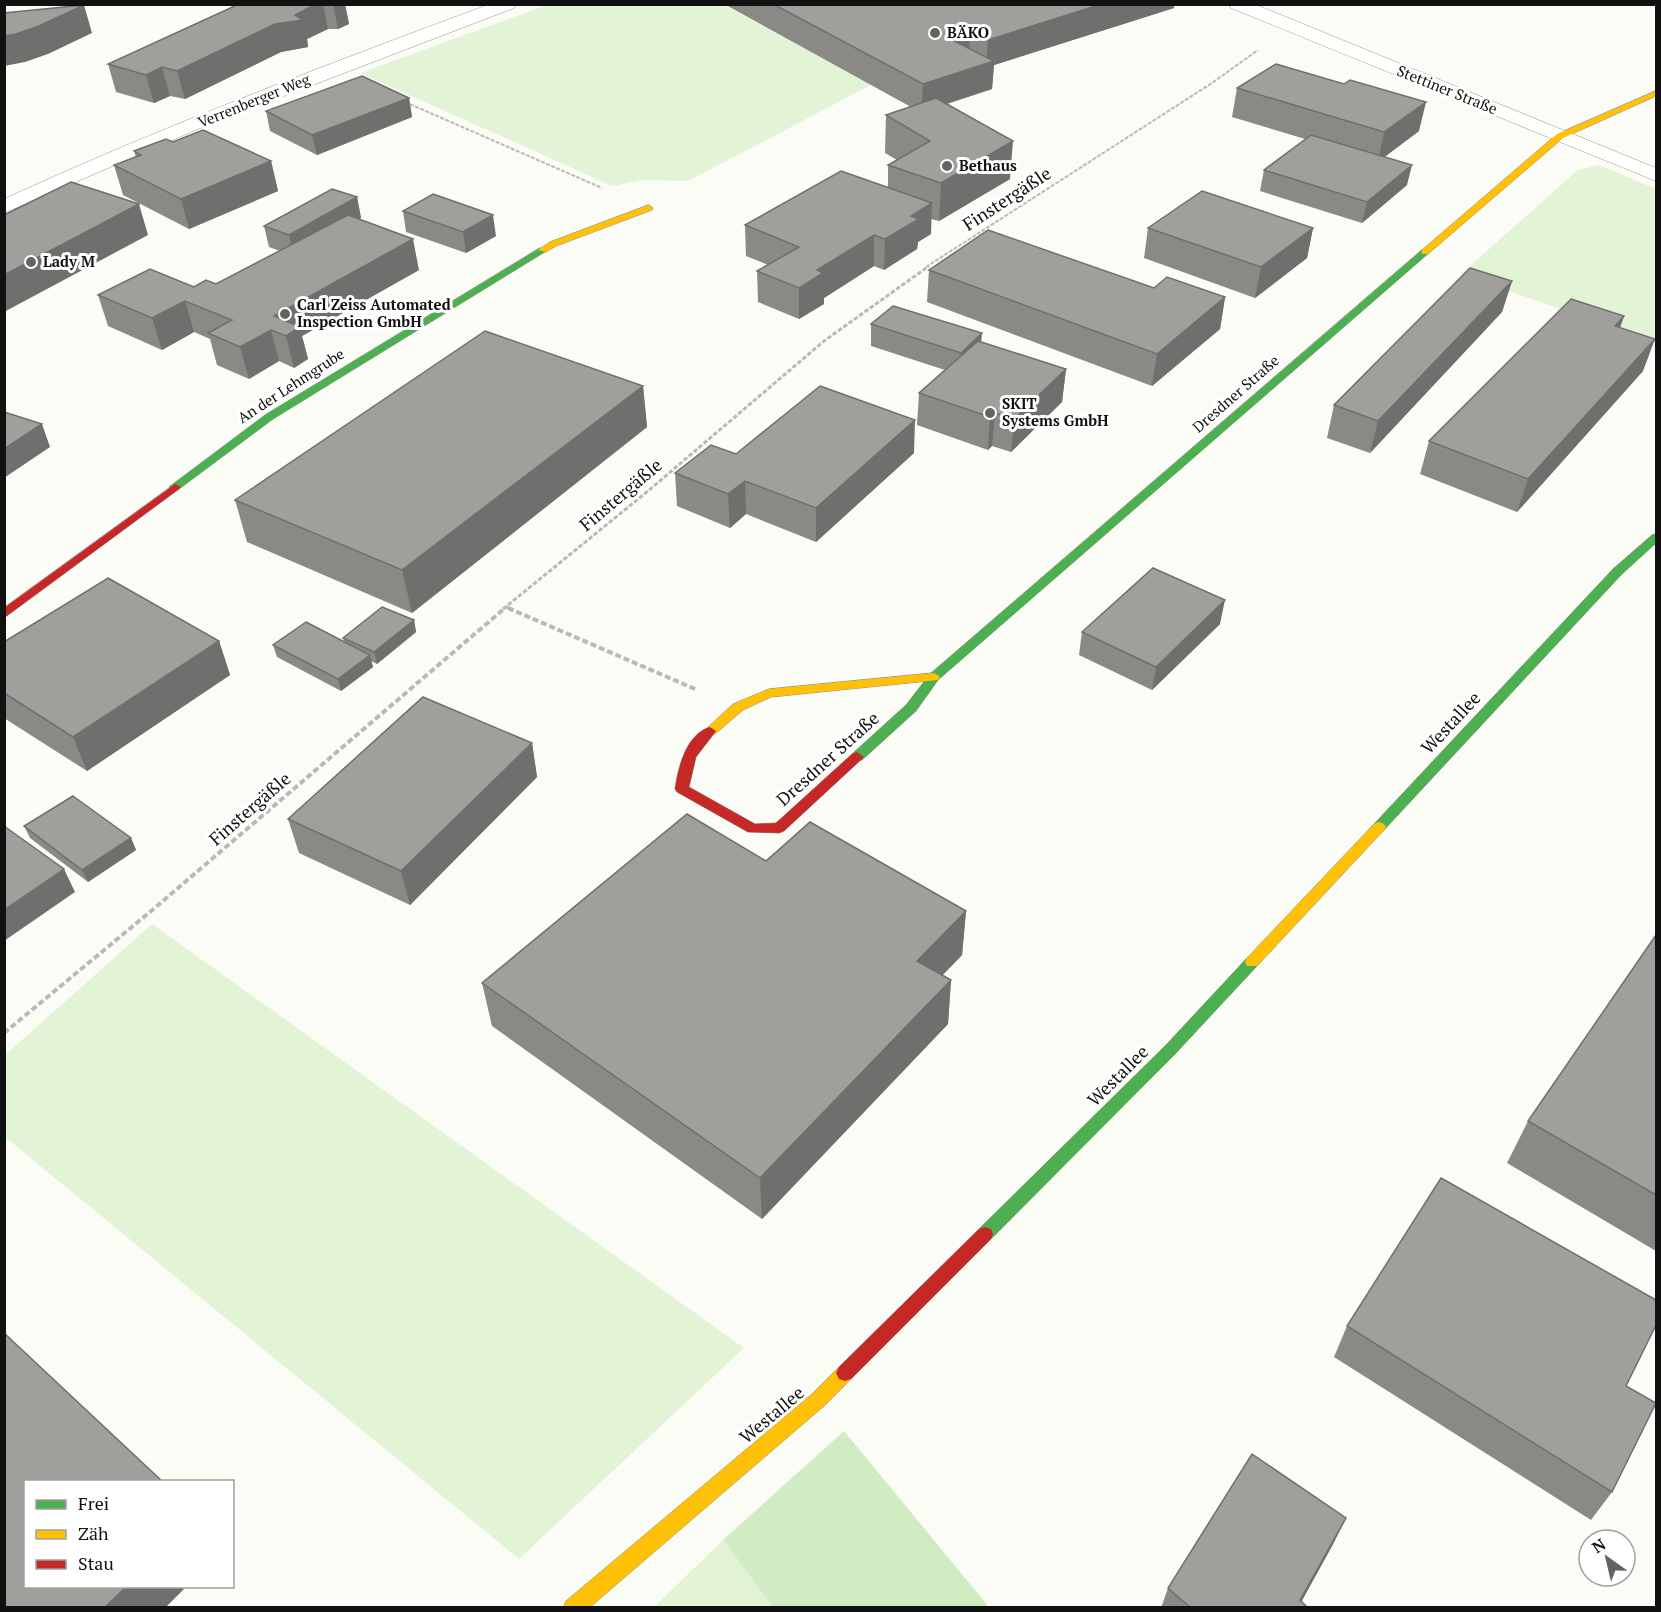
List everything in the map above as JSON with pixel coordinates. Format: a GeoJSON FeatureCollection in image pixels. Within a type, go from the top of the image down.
{"type":"FeatureCollection","features":[{"type":"Feature","properties":{"kind":"street","name":"Verrenberger Weg"},"geometry":{"type":"LineString","coordinates":[[4,207],[82,169],[334,69],[508,4]]}},
{"type":"Feature","properties":{"kind":"street","name":"Stettiner Straße"},"geometry":{"type":"LineString","coordinates":[[1237,4],[1656,175]]}},
{"type":"Feature","properties":{"kind":"street","name":"Dresdner Straße"},"geometry":{"type":"LineString","coordinates":[[934,677],[769,693],[738,707],[702,738],[685,762],[682,789],[753,829],[779,828],[911,708],[934,677],[1560,136],[1656,93]]}},
{"type":"Feature","properties":{"kind":"street","name":"An der Lehmgrube"},"geometry":{"type":"LineString","coordinates":[[4,614],[268,417],[553,244],[649,208]]}},
{"type":"Feature","properties":{"kind":"street","name":"Westallee"},"geometry":{"type":"LineString","coordinates":[[573,1608],[818,1400],[1171,1049],[1617,572],[1656,537]]}},
{"type":"Feature","properties":{"kind":"path","name":"Finstergäßle"},"geometry":{"type":"LineString","coordinates":[[4,1033],[159,905],[506,607],[648,491],[824,341],[911,277],[1212,83],[1291,27]]}},
{"type":"Feature","properties":{"kind":"path"},"geometry":{"type":"LineString","coordinates":[[398,99],[649,208]]}},
{"type":"Feature","properties":{"kind":"path"},"geometry":{"type":"LineString","coordinates":[[506,607],[738,707]]}},
{"type":"Feature","properties":{"kind":"green space"},"geometry":{"type":"Polygon","coordinates":[[[547,5],[724,5],[871,85],[688,181],[644,180],[612,186],[360,73],[547,5]]]}},
{"type":"Feature","properties":{"kind":"green space"},"geometry":{"type":"Polygon","coordinates":[[[1599,165],[1656,189],[1656,343],[1461,274],[1578,170],[1599,165]]]}},
{"type":"Feature","properties":{"kind":"green space"},"geometry":{"type":"Polygon","coordinates":[[[152,924],[744,1348],[519,1559],[5,1137],[5,1055],[152,924]]]}},
{"type":"Feature","properties":{"kind":"green space"},"geometry":{"type":"Polygon","coordinates":[[[844,1431],[989,1607],[773,1607],[723,1540],[844,1431]]]}},
{"type":"Feature","properties":{"kind":"green space"},"geometry":{"type":"Polygon","coordinates":[[[723,1540],[773,1607],[654,1607],[723,1540]]]}},
{"type":"Feature","properties":{"kind":"building"},"geometry":{"type":"Polygon","coordinates":[[[239,4],[316,4],[295,15],[303,20],[275,24],[177,71],[162,67],[146,75],[108,64],[239,4]]]}},
{"type":"Feature","properties":{"kind":"building"},"geometry":{"type":"Polygon","coordinates":[[[773,4],[1102,4],[988,40],[970,31],[948,38],[994,61],[923,84],[773,4]]]}},
{"type":"Feature","properties":{"kind":"building"},"geometry":{"type":"Polygon","coordinates":[[[84,5],[39,26],[4,36],[4,13],[84,5]]]}},
{"type":"Feature","properties":{"kind":"building"},"geometry":{"type":"Polygon","coordinates":[[[1276,64],[1344,84],[1350,80],[1426,102],[1384,132],[1237,88],[1276,64]]]}},
{"type":"Feature","properties":{"kind":"building"},"geometry":{"type":"Polygon","coordinates":[[[362,76],[409,98],[312,135],[266,111],[362,76]]]}},
{"type":"Feature","properties":{"kind":"building"},"geometry":{"type":"Polygon","coordinates":[[[936,98],[1013,141],[941,183],[888,165],[930,141],[886,115],[936,98]]]}},
{"type":"Feature","properties":{"kind":"building"},"geometry":{"type":"Polygon","coordinates":[[[203,130],[271,161],[181,199],[114,165],[141,155],[134,151],[166,139],[173,142],[203,130]]]}},
{"type":"Feature","properties":{"kind":"building"},"geometry":{"type":"Polygon","coordinates":[[[1311,135],[1412,165],[1367,202],[1264,170],[1311,135]]]}},
{"type":"Feature","properties":{"kind":"building"},"geometry":{"type":"Polygon","coordinates":[[[841,171],[932,203],[911,216],[919,219],[885,239],[874,235],[817,270],[823,273],[799,288],[757,271],[799,247],[745,225],[841,171]]]}},
{"type":"Feature","properties":{"kind":"building"},"geometry":{"type":"Polygon","coordinates":[[[71,182],[139,204],[4,275],[4,215],[71,182]]]}},
{"type":"Feature","properties":{"kind":"building"},"geometry":{"type":"Polygon","coordinates":[[[332,189],[357,197],[289,235],[264,226],[332,189]]]}},
{"type":"Feature","properties":{"kind":"building"},"geometry":{"type":"Polygon","coordinates":[[[1202,191],[1313,228],[1261,267],[1148,228],[1202,191]]]}},
{"type":"Feature","properties":{"kind":"building"},"geometry":{"type":"Polygon","coordinates":[[[433,194],[493,215],[463,232],[403,211],[433,194]]]}},
{"type":"Feature","properties":{"kind":"building"},"geometry":{"type":"Polygon","coordinates":[[[348,215],[413,239],[274,316],[300,327],[286,336],[271,330],[240,347],[208,333],[232,320],[185,301],[152,318],[98,295],[150,269],[194,287],[206,280],[216,284],[348,215]]]}},
{"type":"Feature","properties":{"kind":"building"},"geometry":{"type":"Polygon","coordinates":[[[988,230],[1154,288],[1167,277],[1225,297],[1157,354],[929,270],[988,230]]]}},
{"type":"Feature","properties":{"kind":"building"},"geometry":{"type":"Polygon","coordinates":[[[1470,268],[1512,281],[1378,421],[1334,405],[1470,268]]]}},
{"type":"Feature","properties":{"kind":"building"},"geometry":{"type":"Polygon","coordinates":[[[1571,299],[1624,316],[1615,326],[1655,339],[1528,479],[1429,441],[1571,299]]]}},
{"type":"Feature","properties":{"kind":"building"},"geometry":{"type":"Polygon","coordinates":[[[893,306],[982,333],[961,353],[871,324],[893,306]]]}},
{"type":"Feature","properties":{"kind":"building"},"geometry":{"type":"Polygon","coordinates":[[[485,331],[643,386],[402,570],[235,500],[485,331]]]}},
{"type":"Feature","properties":{"kind":"building"},"geometry":{"type":"Polygon","coordinates":[[[978,341],[1066,369],[1014,419],[995,413],[990,417],[919,393],[978,341]]]}},
{"type":"Feature","properties":{"kind":"building"},"geometry":{"type":"Polygon","coordinates":[[[820,386],[915,420],[816,508],[745,481],[728,494],[675,473],[711,445],[736,454],[820,386]]]}},
{"type":"Feature","properties":{"kind":"building"},"geometry":{"type":"Polygon","coordinates":[[[4,412],[42,424],[4,449],[4,412]]]}},
{"type":"Feature","properties":{"kind":"building"},"geometry":{"type":"Polygon","coordinates":[[[1153,568],[1225,600],[1156,667],[1082,632],[1153,568]]]}},
{"type":"Feature","properties":{"kind":"building"},"geometry":{"type":"Polygon","coordinates":[[[108,578],[219,641],[73,737],[4,693],[4,642],[108,578]]]}},
{"type":"Feature","properties":{"kind":"building"},"geometry":{"type":"Polygon","coordinates":[[[382,607],[414,620],[374,652],[343,638],[382,607]]]}},
{"type":"Feature","properties":{"kind":"building"},"geometry":{"type":"Polygon","coordinates":[[[306,622],[370,655],[338,679],[273,645],[306,622]]]}},
{"type":"Feature","properties":{"kind":"building"},"geometry":{"type":"Polygon","coordinates":[[[423,697],[532,743],[401,871],[288,819],[423,697]]]}},
{"type":"Feature","properties":{"kind":"building"},"geometry":{"type":"Polygon","coordinates":[[[73,796],[131,838],[82,870],[24,826],[73,796]]]}},
{"type":"Feature","properties":{"kind":"building"},"geometry":{"type":"Polygon","coordinates":[[[687,814],[766,861],[810,822],[966,911],[917,961],[951,980],[760,1178],[482,983],[687,814]]]}},
{"type":"Feature","properties":{"kind":"building"},"geometry":{"type":"Polygon","coordinates":[[[4,826],[64,869],[4,910],[4,826]]]}},
{"type":"Feature","properties":{"kind":"building"},"geometry":{"type":"Polygon","coordinates":[[[1656,935],[1656,1195],[1528,1121],[1656,935]]]}},
{"type":"Feature","properties":{"kind":"building"},"geometry":{"type":"Polygon","coordinates":[[[1441,1178],[1656,1300],[1656,1325],[1626,1386],[1656,1403],[1612,1492],[1347,1326],[1441,1178]]]}},
{"type":"Feature","properties":{"kind":"building"},"geometry":{"type":"Polygon","coordinates":[[[4,1333],[161,1480],[24,1480],[24,1588],[125,1588],[104,1608],[4,1608],[4,1333]]]}},
{"type":"Feature","properties":{"kind":"building"},"geometry":{"type":"Polygon","coordinates":[[[1252,1454],[1346,1518],[1300,1600],[1308,1608],[1191,1608],[1168,1588],[1252,1454]]]}},
{"type":"Feature","properties":{"kind":"traffic: fast"},"geometry":{"type":"LineString","coordinates":[[175,487],[269,417],[543,250]]}},
{"type":"Feature","properties":{"kind":"traffic: fast"},"geometry":{"type":"LineString","coordinates":[[857,757],[911,708],[934,677],[1425,252]]}},
{"type":"Feature","properties":{"kind":"traffic: fast"},"geometry":{"type":"LineString","coordinates":[[1379,827],[1617,572],[1656,537]]}},
{"type":"Feature","properties":{"kind":"traffic: fast"},"geometry":{"type":"LineString","coordinates":[[985,1234],[1171,1049],[1252,962]]}},
{"type":"Feature","properties":{"kind":"traffic: slow"},"geometry":{"type":"LineString","coordinates":[[1425,252],[1560,136],[1656,93]]}},
{"type":"Feature","properties":{"kind":"traffic: slow"},"geometry":{"type":"LineString","coordinates":[[543,250],[553,244],[649,208]]}},
{"type":"Feature","properties":{"kind":"traffic: slow"},"geometry":{"type":"LineString","coordinates":[[710,731],[738,707],[769,693],[934,677]]}},
{"type":"Feature","properties":{"kind":"traffic: slow"},"geometry":{"type":"LineString","coordinates":[[1252,962],[1379,827]]}},
{"type":"Feature","properties":{"kind":"traffic: slow"},"geometry":{"type":"LineString","coordinates":[[573,1608],[818,1400],[845,1373]]}},
{"type":"Feature","properties":{"kind":"traffic: jam"},"geometry":{"type":"LineString","coordinates":[[4,614],[175,487]]}},
{"type":"Feature","properties":{"kind":"traffic: jam"},"geometry":{"type":"LineString","coordinates":[[710,731],[697,744],[689,757],[682,789],[753,829],[779,828],[857,757]]}},
{"type":"Feature","properties":{"kind":"traffic: jam"},"geometry":{"type":"LineString","coordinates":[[845,1373],[985,1234]]}},
{"type":"Feature","properties":{"kind":"place","name":"BÄKO"},"geometry":{"type":"Point","coordinates":[935,33]}},
{"type":"Feature","properties":{"kind":"place","name":"Bethaus"},"geometry":{"type":"Point","coordinates":[947,166]}},
{"type":"Feature","properties":{"kind":"place","name":"Lady M"},"geometry":{"type":"Point","coordinates":[31,262]}},
{"type":"Feature","properties":{"kind":"place","name":"Carl Zeiss Automated Inspection GmbH"},"geometry":{"type":"Point","coordinates":[285,314]}},
{"type":"Feature","properties":{"kind":"place","name":"SKIT Systems GmbH"},"geometry":{"type":"Point","coordinates":[990,413]}}]}
